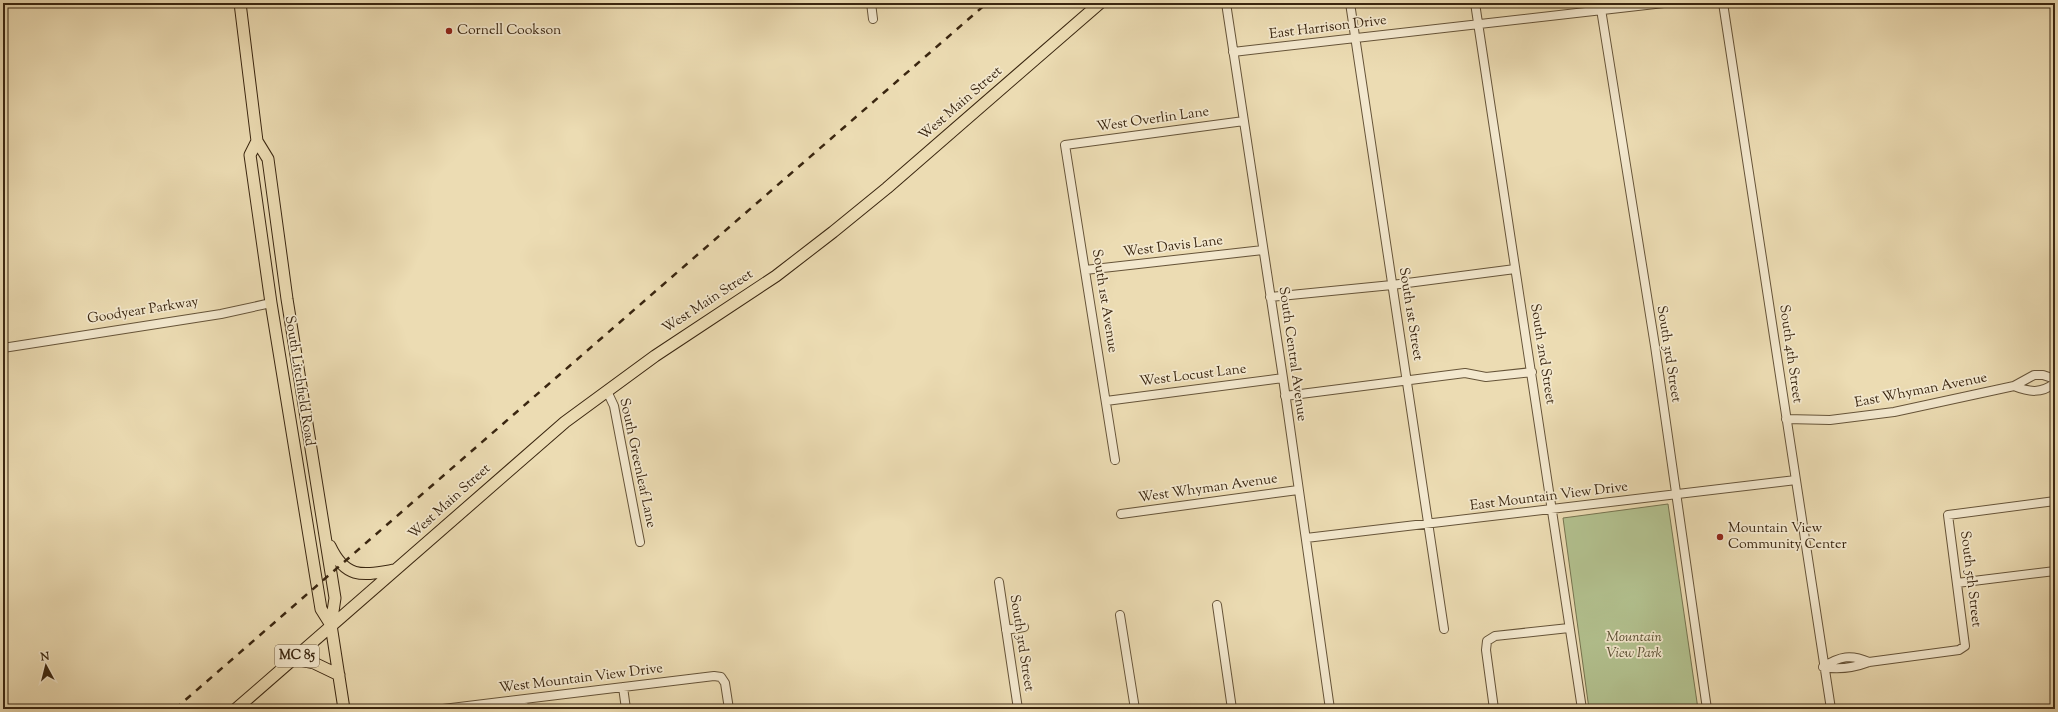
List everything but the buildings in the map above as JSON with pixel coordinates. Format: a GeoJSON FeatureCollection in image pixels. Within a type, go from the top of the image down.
{"type":"FeatureCollection","features":[{"type":"Feature","properties":{"kind":"main road","name":"South Litchfield Road"},"geometry":{"type":"LineString","coordinates":[[240,3],[257,141],[268,159],[287,300],[335,598],[331,625],[344,709]]}},
{"type":"Feature","properties":{"kind":"main road","name":"West Main Street"},"geometry":{"type":"LineString","coordinates":[[331,625],[565,422],[655,356],[776,276],[833,232],[887,188],[1100,3]]}},
{"type":"Feature","properties":{"kind":"main road"},"geometry":{"type":"LineString","coordinates":[[257,141],[250,155],[268,159]]}},
{"type":"Feature","properties":{"kind":"main road","name":"South Litchfield Road"},"geometry":{"type":"LineString","coordinates":[[250,155],[271,303],[321,609],[331,625]]}},
{"type":"Feature","properties":{"kind":"main road","name":"Goodyear Parkway"},"geometry":{"type":"LineString","coordinates":[[271,303],[287,300]]}},
{"type":"Feature","properties":{"kind":"main road"},"geometry":{"type":"LineString","coordinates":[[326,538],[341,564],[352,572],[366,574],[396,570]]}},
{"type":"Feature","properties":{"kind":"main road","name":"MC 85"},"geometry":{"type":"LineString","coordinates":[[236,709],[331,625]]}},
{"type":"Feature","properties":{"kind":"main road"},"geometry":{"type":"LineString","coordinates":[[294,659],[314,663],[339,675]]}},
{"type":"Feature","properties":{"kind":"street"},"geometry":{"type":"LineString","coordinates":[[871,3],[874,19]]}},
{"type":"Feature","properties":{"kind":"street","name":"South Central Avenue"},"geometry":{"type":"LineString","coordinates":[[1226,3],[1283,378],[1330,709]]}},
{"type":"Feature","properties":{"kind":"street","name":"South 1st Street"},"geometry":{"type":"LineString","coordinates":[[1350,3],[1392,285],[1430,525],[1444,629]]}},
{"type":"Feature","properties":{"kind":"street","name":"South 2nd Street"},"geometry":{"type":"LineString","coordinates":[[1475,3],[1582,709]]}},
{"type":"Feature","properties":{"kind":"street","name":"East Harrison Drive"},"geometry":{"type":"LineString","coordinates":[[1233,52],[1600,7],[1664,3]]}},
{"type":"Feature","properties":{"kind":"street","name":"South 4th Street"},"geometry":{"type":"LineString","coordinates":[[1723,3],[1823,667],[1831,709]]}},
{"type":"Feature","properties":{"kind":"street","name":"South 3rd Street"},"geometry":{"type":"LineString","coordinates":[[1600,7],[1655,346],[1706,709]]}},
{"type":"Feature","properties":{"kind":"street","name":"West Overlin Lane"},"geometry":{"type":"LineString","coordinates":[[1066,145],[1244,121]]}},
{"type":"Feature","properties":{"kind":"street","name":"South 1st Avenue"},"geometry":{"type":"LineString","coordinates":[[1066,145],[1114,460]]}},
{"type":"Feature","properties":{"kind":"street","name":"West Davis Lane"},"geometry":{"type":"LineString","coordinates":[[1086,270],[1263,250]]}},
{"type":"Feature","properties":{"kind":"street"},"geometry":{"type":"LineString","coordinates":[[1270,297],[1392,285],[1515,269]]}},
{"type":"Feature","properties":{"kind":"street","name":"Goodyear Parkway"},"geometry":{"type":"LineString","coordinates":[[3,348],[221,314],[271,303]]}},
{"type":"Feature","properties":{"kind":"street"},"geometry":{"type":"LineString","coordinates":[[1285,396],[1465,373],[1486,377],[1532,372]]}},
{"type":"Feature","properties":{"kind":"street","name":"East Whyman Avenue"},"geometry":{"type":"LineString","coordinates":[[1786,420],[1830,420],[1894,412],[2014,386],[2034,375],[2043,375],[2055,379]]}},
{"type":"Feature","properties":{"kind":"street","name":"West Locust Lane"},"geometry":{"type":"LineString","coordinates":[[1106,401],[1283,378]]}},
{"type":"Feature","properties":{"kind":"street","name":"East Whyman Avenue"},"geometry":{"type":"LineString","coordinates":[[2014,386],[2034,392],[2045,389],[2055,383]]}},
{"type":"Feature","properties":{"kind":"street","name":"South Greenleaf Lane"},"geometry":{"type":"LineString","coordinates":[[607,391],[614,406],[640,542]]}},
{"type":"Feature","properties":{"kind":"street","name":"East Mountain View Drive"},"geometry":{"type":"LineString","coordinates":[[1306,538],[1430,525],[1796,480]]}},
{"type":"Feature","properties":{"kind":"street","name":"West Whyman Avenue"},"geometry":{"type":"LineString","coordinates":[[1121,514],[1298,490]]}},
{"type":"Feature","properties":{"kind":"street","name":"South 5th Street"},"geometry":{"type":"LineString","coordinates":[[1823,667],[1836,669],[1857,667],[1868,662],[1959,650],[1965,646],[1948,515],[2055,501]]}},
{"type":"Feature","properties":{"kind":"street"},"geometry":{"type":"LineString","coordinates":[[1957,583],[2055,571]]}},
{"type":"Feature","properties":{"kind":"street","name":"South 3rd Street"},"geometry":{"type":"LineString","coordinates":[[999,582],[1018,709]]}},
{"type":"Feature","properties":{"kind":"street"},"geometry":{"type":"LineString","coordinates":[[1217,605],[1232,709]]}},
{"type":"Feature","properties":{"kind":"street"},"geometry":{"type":"LineString","coordinates":[[1120,615],[1135,709]]}},
{"type":"Feature","properties":{"kind":"street"},"geometry":{"type":"LineString","coordinates":[[1006,630],[1024,627]]}},
{"type":"Feature","properties":{"kind":"street"},"geometry":{"type":"LineString","coordinates":[[1494,709],[1486,650],[1488,641],[1495,636],[1569,628]]}},
{"type":"Feature","properties":{"kind":"street","name":"West Mountain View Drive"},"geometry":{"type":"LineString","coordinates":[[443,709],[623,687],[721,677],[725,683],[729,709]]}},
{"type":"Feature","properties":{"kind":"street"},"geometry":{"type":"LineString","coordinates":[[623,687],[626,709]]}},
{"type":"Feature","properties":{"kind":"street"},"geometry":{"type":"LineString","coordinates":[[523,700],[524,709]]}},
{"type":"Feature","properties":{"kind":"green space","name":"Mountain View Park"},"geometry":{"type":"Polygon","coordinates":[[[1668,504],[1698,709],[1589,709],[1563,518],[1668,504]]]}},
{"type":"Feature","properties":{"kind":"railway"},"geometry":{"type":"LineString","coordinates":[[175,709],[987,3]]}},
{"type":"Feature","properties":{"kind":"place","name":"Cornell Cookson"},"geometry":{"type":"Point","coordinates":[449,31]}},
{"type":"Feature","properties":{"kind":"place","name":"Mountain View Community Center"},"geometry":{"type":"Point","coordinates":[1720,537]}}]}
